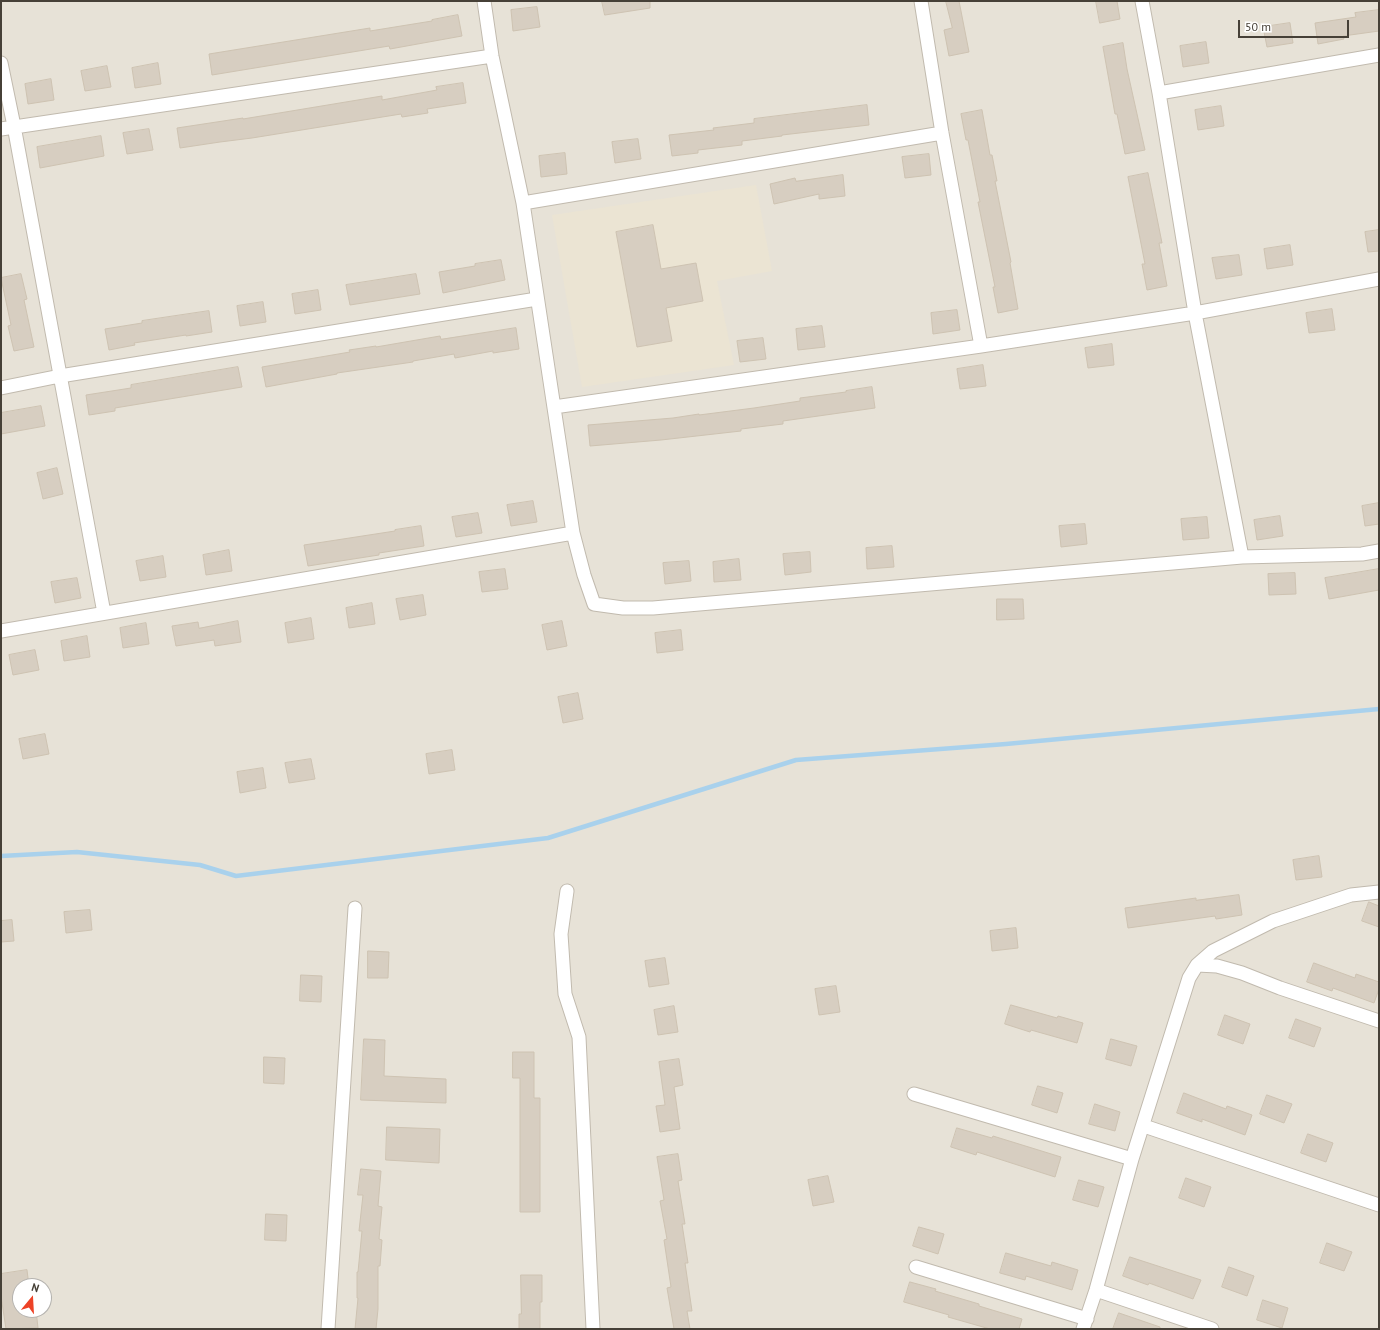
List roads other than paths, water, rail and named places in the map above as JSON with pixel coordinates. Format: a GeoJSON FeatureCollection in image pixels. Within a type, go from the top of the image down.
{"type":"FeatureCollection","features":[{"type":"Feature","properties":{"kind":"street"},"geometry":{"type":"LineString","coordinates":[[484,1],[492,56],[523,203],[573,533],[584,575],[594,604],[623,608],[653,608],[1242,557],[1362,554],[1379,551]]}},
{"type":"Feature","properties":{"kind":"street"},"geometry":{"type":"LineString","coordinates":[[921,1],[942,133],[981,346]]}},
{"type":"Feature","properties":{"kind":"street"},"geometry":{"type":"LineString","coordinates":[[1142,1],[1159,93],[1195,313],[1242,557]]}},
{"type":"Feature","properties":{"kind":"street"},"geometry":{"type":"LineString","coordinates":[[1159,93],[1379,54]]}},
{"type":"Feature","properties":{"kind":"street"},"geometry":{"type":"LineString","coordinates":[[1,129],[492,56]]}},
{"type":"Feature","properties":{"kind":"street"},"geometry":{"type":"LineString","coordinates":[[1,63],[104,613]]}},
{"type":"Feature","properties":{"kind":"street"},"geometry":{"type":"LineString","coordinates":[[523,203],[942,133]]}},
{"type":"Feature","properties":{"kind":"street"},"geometry":{"type":"LineString","coordinates":[[554,407],[981,346],[1195,313],[1379,279]]}},
{"type":"Feature","properties":{"kind":"street"},"geometry":{"type":"LineString","coordinates":[[1,388],[60,376],[537,298]]}},
{"type":"Feature","properties":{"kind":"street"},"geometry":{"type":"LineString","coordinates":[[1,631],[573,533]]}},
{"type":"Feature","properties":{"kind":"street"},"geometry":{"type":"LineString","coordinates":[[567,891],[561,934],[565,994],[579,1037],[593,1329]]}},
{"type":"Feature","properties":{"kind":"street"},"geometry":{"type":"LineString","coordinates":[[916,1267],[1085,1324],[1096,1290],[1132,1159],[1144,1126],[1189,978],[1197,965],[1212,951],[1273,921],[1351,895],[1379,892]]}},
{"type":"Feature","properties":{"kind":"street"},"geometry":{"type":"LineString","coordinates":[[328,1329],[355,908]]}},
{"type":"Feature","properties":{"kind":"street"},"geometry":{"type":"LineString","coordinates":[[1197,965],[1217,966],[1242,973],[1280,988],[1379,1021]]}},
{"type":"Feature","properties":{"kind":"street"},"geometry":{"type":"LineString","coordinates":[[914,1094],[1132,1159]]}},
{"type":"Feature","properties":{"kind":"street"},"geometry":{"type":"LineString","coordinates":[[1144,1126],[1379,1205]]}},
{"type":"Feature","properties":{"kind":"street"},"geometry":{"type":"LineString","coordinates":[[1096,1290],[1212,1329]]}},
{"type":"Feature","properties":{"kind":"waterway"},"geometry":{"type":"LineString","coordinates":[[1,856],[77,852],[200,865],[236,876],[548,838],[796,760],[1006,744],[1379,709]]}}]}
